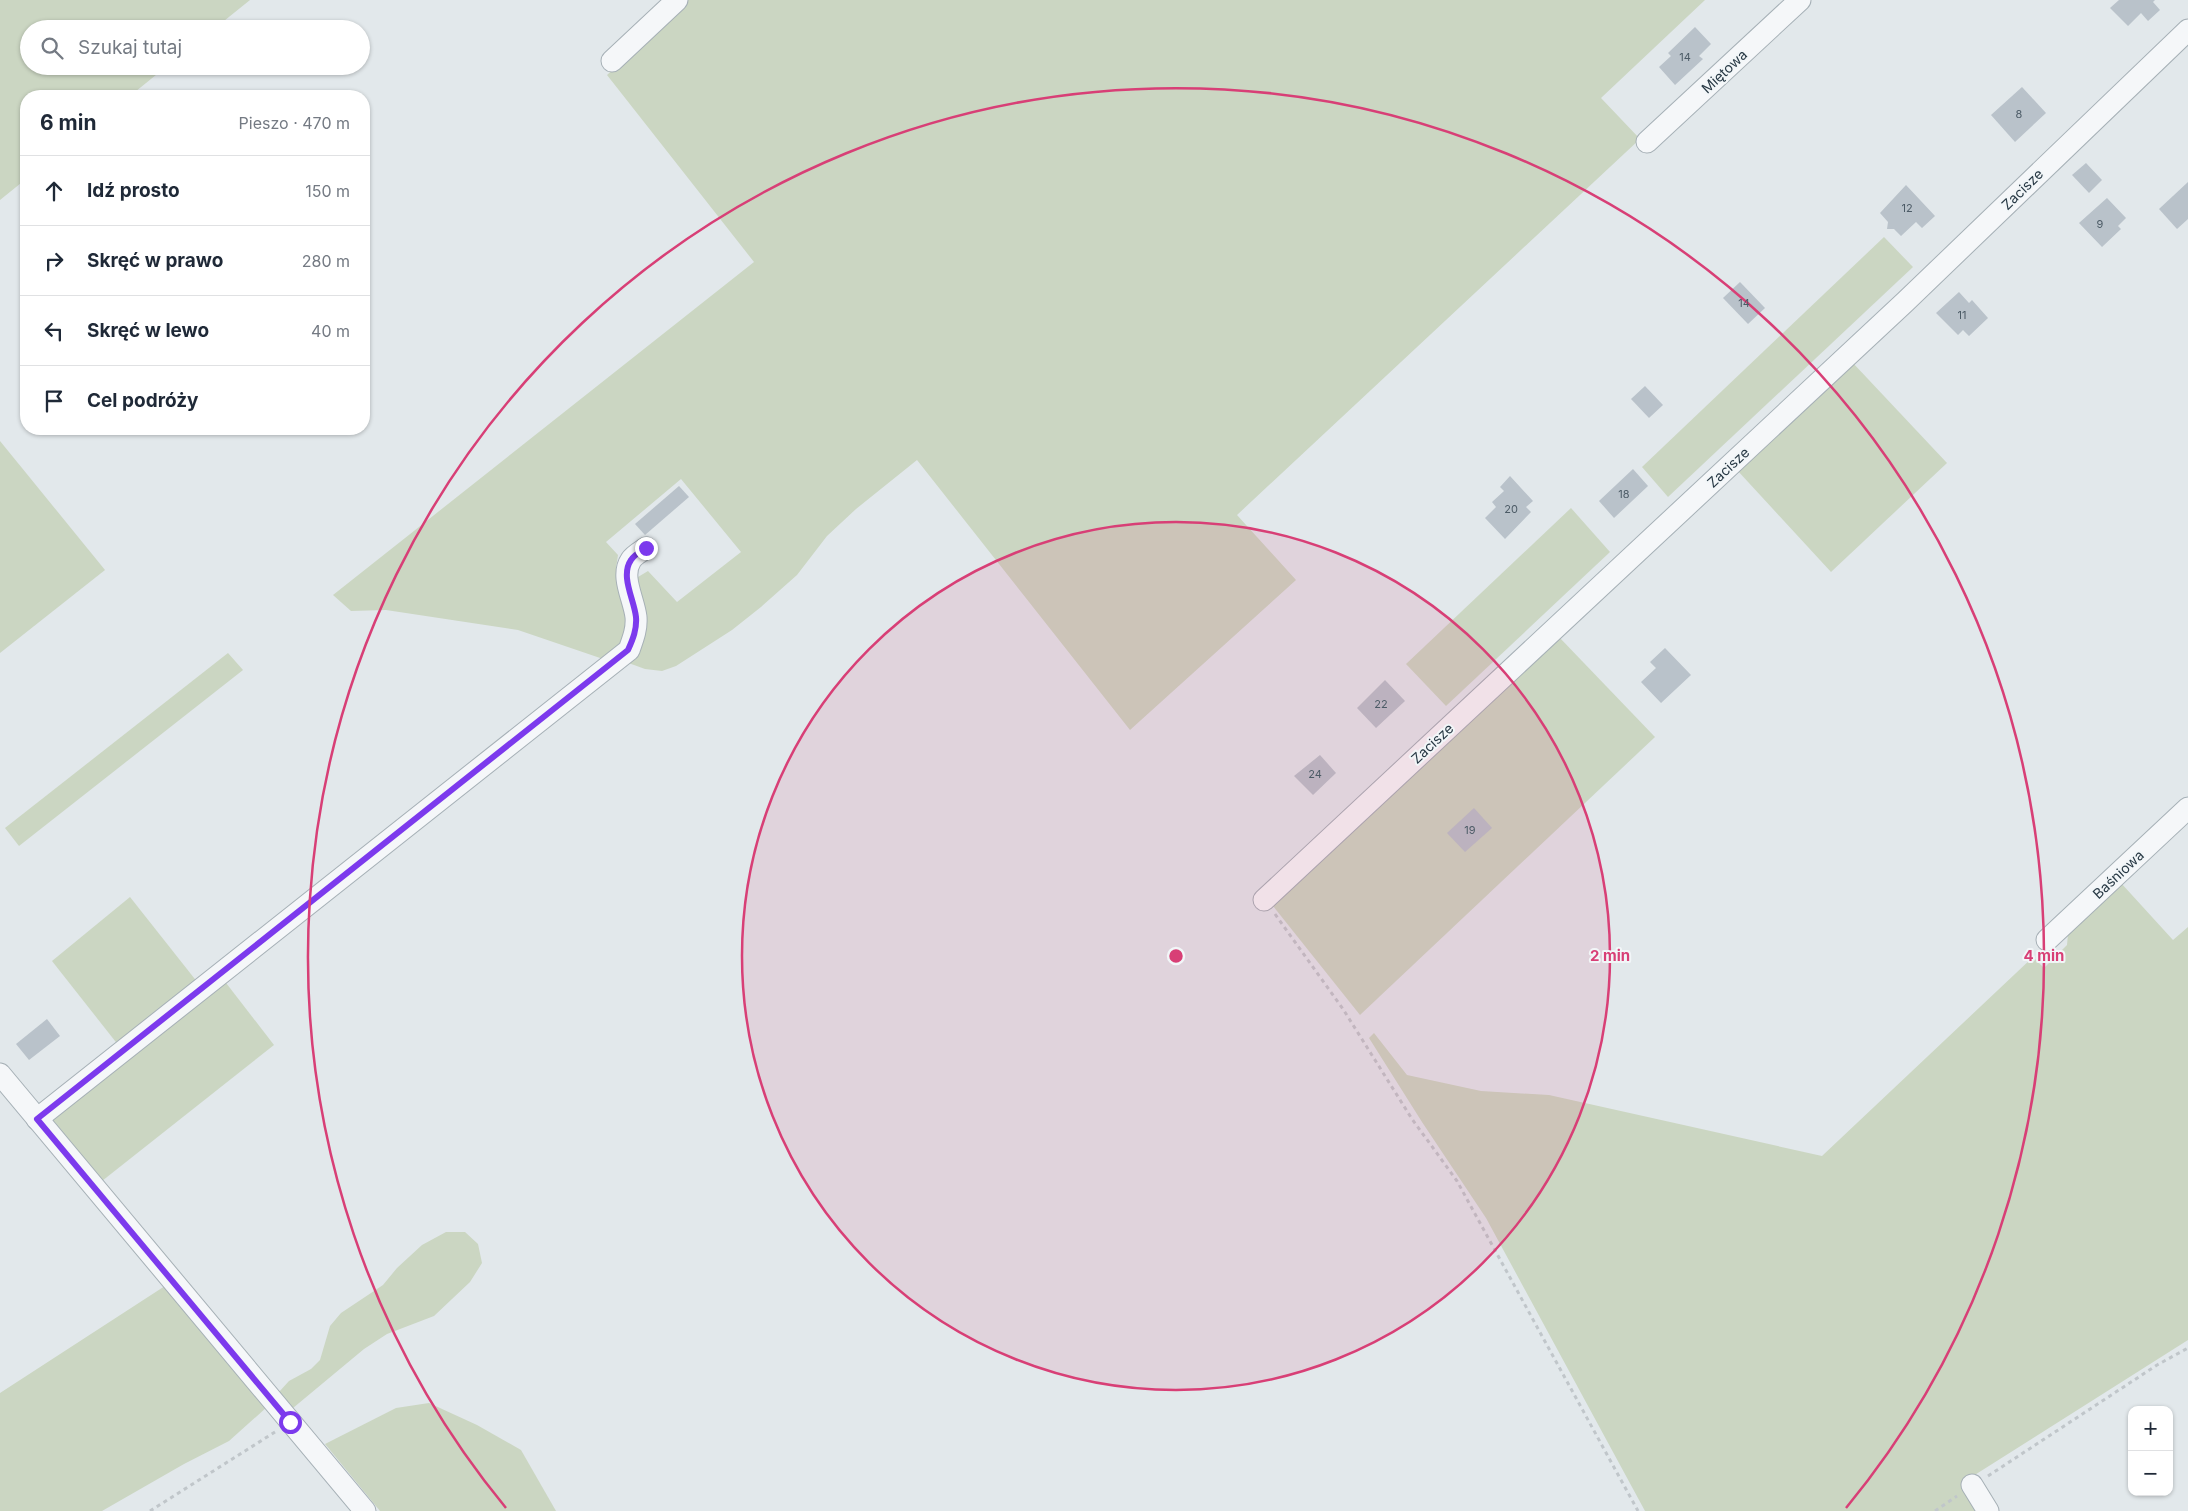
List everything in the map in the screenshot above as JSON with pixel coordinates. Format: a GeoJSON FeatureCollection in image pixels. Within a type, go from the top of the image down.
{"type":"FeatureCollection","features":[{"type":"Feature","properties":{"kind":"street"},"geometry":{"type":"LineString","coordinates":[[612,61],[677,0]]}},
{"type":"Feature","properties":{"kind":"street","name":"Miętowa"},"geometry":{"type":"LineString","coordinates":[[1647,142],[1800,0]]}},
{"type":"Feature","properties":{"kind":"street","name":"Zacisze"},"geometry":{"type":"LineString","coordinates":[[1264,900],[1905,302],[2188,30]]}},
{"type":"Feature","properties":{"kind":"street"},"geometry":{"type":"LineString","coordinates":[[37,1119],[628,650],[634,637],[636,619],[627,582],[627,569],[631,559],[646,548]]}},
{"type":"Feature","properties":{"kind":"street","name":"Baśniowa"},"geometry":{"type":"LineString","coordinates":[[2047,940],[2188,808]]}},
{"type":"Feature","properties":{"kind":"street"},"geometry":{"type":"LineString","coordinates":[[0,1074],[365,1511]]}},
{"type":"Feature","properties":{"kind":"street"},"geometry":{"type":"LineString","coordinates":[[1972,1485],[1988,1511]]}},
{"type":"Feature","properties":{"kind":"path"},"geometry":{"type":"LineString","coordinates":[[1264,900],[1309,958],[1344,1009],[1412,1119],[1458,1181],[1638,1511]]}},
{"type":"Feature","properties":{"kind":"path"},"geometry":{"type":"LineString","coordinates":[[1935,1511],[2158,1365],[2188,1348]]}},
{"type":"Feature","properties":{"kind":"path"},"geometry":{"type":"LineString","coordinates":[[150,1511],[290,1422]]}},
{"type":"Feature","properties":{"kind":"green space"},"geometry":{"type":"Polygon","coordinates":[[[0,0],[250,0],[225,20],[20,20],[20,75],[156,75],[137,90],[20,90],[20,184],[0,200],[0,0]]]}},
{"type":"Feature","properties":{"kind":"green space"},"geometry":{"type":"Polygon","coordinates":[[[687,0],[1705,0],[1601,98],[1640,139],[1237,515],[1296,580],[1130,730],[917,460],[856,509],[827,536],[797,575],[761,607],[732,630],[676,666],[662,671],[645,669],[623,661],[638,577],[648,571],[677,602],[741,552],[681,479],[606,542],[618,555],[616,568],[626,621],[623,646],[606,660],[518,630],[386,610],[351,611],[333,595],[754,262],[607,75],[687,0]]]}},
{"type":"Feature","properties":{"kind":"green space"},"geometry":{"type":"Polygon","coordinates":[[[1884,237],[1913,267],[1668,497],[1642,467],[1884,237]]]}},
{"type":"Feature","properties":{"kind":"green space"},"geometry":{"type":"Polygon","coordinates":[[[1852,362],[1947,463],[1831,572],[1737,470],[1852,362]]]}},
{"type":"Feature","properties":{"kind":"green space"},"geometry":{"type":"Polygon","coordinates":[[[0,441],[105,570],[0,653],[0,441]]]}},
{"type":"Feature","properties":{"kind":"green space"},"geometry":{"type":"Polygon","coordinates":[[[1571,508],[1610,552],[1446,706],[1406,664],[1571,508]]]}},
{"type":"Feature","properties":{"kind":"green space"},"geometry":{"type":"Polygon","coordinates":[[[1559,637],[1655,737],[1360,1015],[1273,906],[1559,637]]]}},
{"type":"Feature","properties":{"kind":"green space"},"geometry":{"type":"Polygon","coordinates":[[[228,653],[243,670],[19,846],[5,828],[228,653]]]}},
{"type":"Feature","properties":{"kind":"green space"},"geometry":{"type":"Polygon","coordinates":[[[2121,883],[2173,940],[2188,927],[2188,1340],[1962,1483],[1979,1511],[1645,1511],[1486,1218],[1369,1038],[1374,1033],[1407,1075],[1481,1091],[1549,1095],[1822,1156],[2033,957],[2044,968],[2067,945],[2068,934],[2121,883]]]}},
{"type":"Feature","properties":{"kind":"green space"},"geometry":{"type":"Polygon","coordinates":[[[130,897],[198,983],[119,1046],[52,961],[130,897]]]}},
{"type":"Feature","properties":{"kind":"green space"},"geometry":{"type":"Polygon","coordinates":[[[223,979],[274,1045],[102,1181],[48,1117],[223,979]]]}},
{"type":"Feature","properties":{"kind":"green space"},"geometry":{"type":"Polygon","coordinates":[[[446,1232],[465,1232],[478,1244],[482,1263],[470,1282],[434,1316],[387,1334],[364,1349],[293,1408],[279,1392],[289,1381],[311,1369],[320,1360],[330,1326],[341,1313],[383,1285],[397,1268],[422,1245],[446,1232]]]}},
{"type":"Feature","properties":{"kind":"green space"},"geometry":{"type":"Polygon","coordinates":[[[168,1284],[267,1407],[229,1441],[184,1464],[102,1511],[0,1511],[0,1393],[168,1284]]]}},
{"type":"Feature","properties":{"kind":"green space"},"geometry":{"type":"Polygon","coordinates":[[[429,1403],[477,1425],[521,1450],[556,1511],[380,1511],[325,1444],[396,1408],[429,1403]]]}},
{"type":"Feature","properties":{"kind":"building"},"geometry":{"type":"Polygon","coordinates":[[[2119,0],[2155,0],[2153,2],[2160,10],[2148,21],[2141,13],[2128,26],[2110,8],[2119,0]]]}},
{"type":"Feature","properties":{"kind":"building"},"geometry":{"type":"Polygon","coordinates":[[[1695,27],[1711,44],[1699,56],[1703,59],[1675,85],[1659,67],[1671,56],[1668,53],[1695,27]]]}},
{"type":"Feature","properties":{"kind":"building"},"geometry":{"type":"Polygon","coordinates":[[[2022,87],[2046,113],[2015,142],[1991,115],[2022,87]]]}},
{"type":"Feature","properties":{"kind":"building"},"geometry":{"type":"Polygon","coordinates":[[[2086,163],[2102,180],[2089,193],[2072,175],[2086,163]]]}},
{"type":"Feature","properties":{"kind":"building"},"geometry":{"type":"Polygon","coordinates":[[[2188,182],[2188,219],[2177,229],[2159,209],[2188,182]]]}},
{"type":"Feature","properties":{"kind":"building"},"geometry":{"type":"Polygon","coordinates":[[[1906,185],[1935,216],[1922,228],[1916,222],[1901,236],[1894,229],[1887,229],[1888,222],[1880,213],[1906,185]]]}},
{"type":"Feature","properties":{"kind":"building"},"geometry":{"type":"Polygon","coordinates":[[[2107,198],[2126,218],[2118,226],[2121,229],[2102,247],[2079,223],[2107,198]]]}},
{"type":"Feature","properties":{"kind":"building"},"geometry":{"type":"Polygon","coordinates":[[[1740,282],[1765,308],[1748,324],[1723,298],[1740,282]]]}},
{"type":"Feature","properties":{"kind":"building"},"geometry":{"type":"Polygon","coordinates":[[[1959,292],[1969,303],[1972,300],[1988,318],[1969,336],[1963,330],[1958,335],[1936,313],[1959,292]]]}},
{"type":"Feature","properties":{"kind":"building"},"geometry":{"type":"Polygon","coordinates":[[[1645,386],[1663,405],[1649,418],[1631,399],[1645,386]]]}},
{"type":"Feature","properties":{"kind":"building"},"geometry":{"type":"Polygon","coordinates":[[[1633,469],[1648,486],[1614,518],[1599,501],[1633,469]]]}},
{"type":"Feature","properties":{"kind":"building"},"geometry":{"type":"Polygon","coordinates":[[[1510,476],[1533,501],[1526,507],[1531,512],[1505,539],[1485,518],[1496,507],[1492,502],[1504,491],[1500,487],[1510,476]]]}},
{"type":"Feature","properties":{"kind":"building"},"geometry":{"type":"Polygon","coordinates":[[[679,486],[689,497],[645,535],[635,524],[679,486]]]}},
{"type":"Feature","properties":{"kind":"building"},"geometry":{"type":"Polygon","coordinates":[[[1665,648],[1691,675],[1661,703],[1641,682],[1656,668],[1650,662],[1665,648]]]}},
{"type":"Feature","properties":{"kind":"building"},"geometry":{"type":"Polygon","coordinates":[[[1385,680],[1405,701],[1376,728],[1357,708],[1385,680]]]}},
{"type":"Feature","properties":{"kind":"building"},"geometry":{"type":"Polygon","coordinates":[[[1320,755],[1336,773],[1313,795],[1294,776],[1320,755]]]}},
{"type":"Feature","properties":{"kind":"building"},"geometry":{"type":"Polygon","coordinates":[[[1474,808],[1492,828],[1465,852],[1447,833],[1474,808]]]}},
{"type":"Feature","properties":{"kind":"building"},"geometry":{"type":"Polygon","coordinates":[[[47,1019],[60,1036],[29,1060],[16,1044],[47,1019]]]}},
{"type":"Feature","properties":{"kind":"route"},"geometry":{"type":"LineString","coordinates":[[290,1422],[37,1119],[628,650],[634,637],[636,619],[634,604],[627,582],[627,569],[631,559],[646,548]]}}]}
